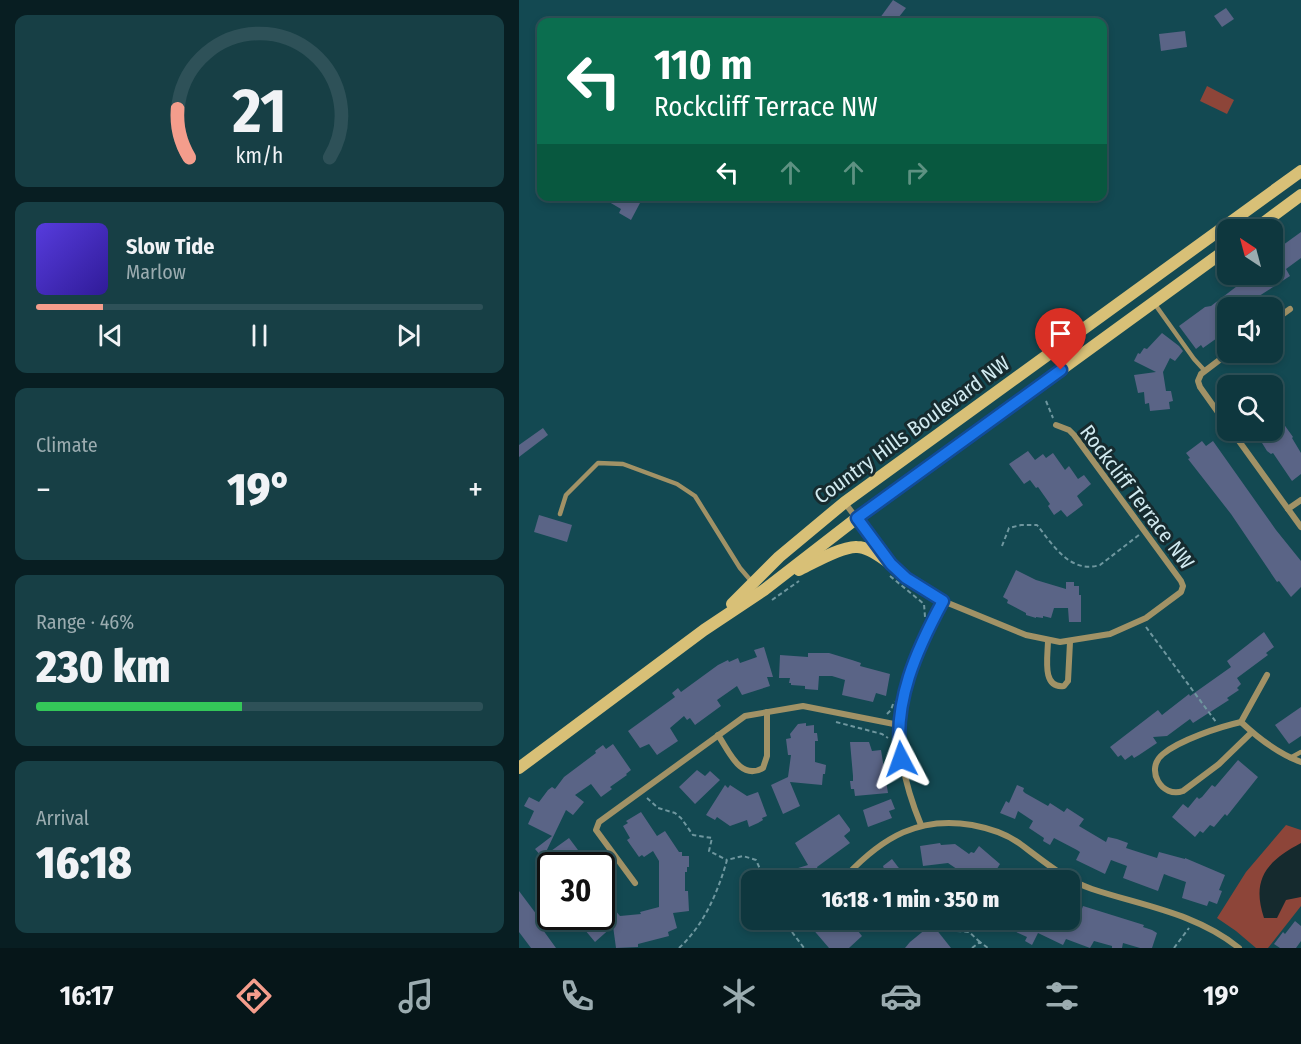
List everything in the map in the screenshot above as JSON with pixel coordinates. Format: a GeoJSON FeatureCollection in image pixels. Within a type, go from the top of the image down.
{"type":"FeatureCollection","features":[{"type":"Feature","properties":{"kind":"main road","name":"Country Hills Boulevard NW"},"geometry":{"type":"LineString","coordinates":[[519,768],[759,587],[779,556],[845,502],[1301,171]]}},
{"type":"Feature","properties":{"kind":"main road"},"geometry":{"type":"LineString","coordinates":[[1269,219],[1301,195]]}},
{"type":"Feature","properties":{"kind":"main road","name":"Country Hills Boulevard NW"},"geometry":{"type":"LineString","coordinates":[[759,587],[775,582],[857,518],[1217,256]]}},
{"type":"Feature","properties":{"kind":"main road"},"geometry":{"type":"LineString","coordinates":[[775,582],[835,552],[857,547],[877,554],[888,568]]}},
{"type":"Feature","properties":{"kind":"street"},"geometry":{"type":"LineString","coordinates":[[1283,314],[1290,309]]}},
{"type":"Feature","properties":{"kind":"street"},"geometry":{"type":"LineString","coordinates":[[1217,362],[1200,376],[1198,384],[1217,411]]}},
{"type":"Feature","properties":{"kind":"street","name":"Rockcliff Terrace NW"},"geometry":{"type":"LineString","coordinates":[[845,502],[888,568],[943,601],[1026,635],[1048,640],[1070,642],[1110,634],[1141,620],[1175,597],[1181,592],[1183,586],[1074,435],[1069,430],[1056,426]]}},
{"type":"Feature","properties":{"kind":"street"},"geometry":{"type":"LineString","coordinates":[[1239,441],[1301,527]]}},
{"type":"Feature","properties":{"kind":"street"},"geometry":{"type":"LineString","coordinates":[[1288,509],[1301,500]]}},
{"type":"Feature","properties":{"kind":"street"},"geometry":{"type":"LineString","coordinates":[[921,825],[906,784],[899,745],[899,725],[901,707],[912,669],[943,601]]}},
{"type":"Feature","properties":{"kind":"street"},"geometry":{"type":"LineString","coordinates":[[1048,640],[1048,677],[1057,687],[1064,686],[1068,681],[1070,642]]}},
{"type":"Feature","properties":{"kind":"street"},"geometry":{"type":"LineString","coordinates":[[1252,732],[1219,765],[1183,791],[1177,793],[1164,788],[1156,778],[1155,764],[1163,753],[1220,727],[1241,722],[1267,675]]}},
{"type":"Feature","properties":{"kind":"street"},"geometry":{"type":"LineString","coordinates":[[635,884],[597,830],[599,822],[745,716],[804,706],[899,725]]}},
{"type":"Feature","properties":{"kind":"street"},"geometry":{"type":"LineString","coordinates":[[718,735],[741,768],[748,772],[757,771],[763,768],[767,756],[767,712]]}},
{"type":"Feature","properties":{"kind":"street"},"geometry":{"type":"LineString","coordinates":[[1241,722],[1290,758],[1301,762]]}},
{"type":"Feature","properties":{"kind":"street"},"geometry":{"type":"LineString","coordinates":[[851,870],[860,860],[895,836],[921,825],[950,822],[984,828],[1002,833],[1018,842],[1062,874],[1089,888],[1194,921],[1222,934],[1239,948]]}},
{"type":"Feature","properties":{"kind":"lane"},"geometry":{"type":"LineString","coordinates":[[1154,303],[1205,371]]}},
{"type":"Feature","properties":{"kind":"lane"},"geometry":{"type":"LineString","coordinates":[[559,514],[566,495],[598,463],[623,464],[677,484],[695,496],[740,568],[759,587]]}},
{"type":"Feature","properties":{"kind":"lane"},"geometry":{"type":"LineString","coordinates":[[1290,758],[1301,752]]}},
{"type":"Feature","properties":{"kind":"path"},"geometry":{"type":"LineString","coordinates":[[1046,401],[1056,426]]}},
{"type":"Feature","properties":{"kind":"path"},"geometry":{"type":"LineString","coordinates":[[1002,546],[1009,528],[1037,525],[1067,559],[1074,564],[1092,567],[1100,565],[1144,531]]}},
{"type":"Feature","properties":{"kind":"path"},"geometry":{"type":"LineString","coordinates":[[888,568],[924,604],[926,612],[923,625]]}},
{"type":"Feature","properties":{"kind":"path"},"geometry":{"type":"LineString","coordinates":[[772,600],[805,576]]}},
{"type":"Feature","properties":{"kind":"path"},"geometry":{"type":"LineString","coordinates":[[1141,620],[1220,727]]}},
{"type":"Feature","properties":{"kind":"path"},"geometry":{"type":"LineString","coordinates":[[881,715],[891,710],[895,696]]}},
{"type":"Feature","properties":{"kind":"path"},"geometry":{"type":"LineString","coordinates":[[836,722],[882,734],[888,738]]}},
{"type":"Feature","properties":{"kind":"path"},"geometry":{"type":"LineString","coordinates":[[642,791],[658,808],[675,813],[681,818],[693,835],[712,838],[709,851],[727,860],[743,856],[756,860],[760,870]]}},
{"type":"Feature","properties":{"kind":"path"},"geometry":{"type":"LineString","coordinates":[[679,948],[693,935],[719,887],[727,860]]}},
{"type":"Feature","properties":{"kind":"path"},"geometry":{"type":"LineString","coordinates":[[1173,948],[1194,921]]}},
{"type":"Feature","properties":{"kind":"path"},"geometry":{"type":"LineString","coordinates":[[790,930],[804,948]]}},
{"type":"Feature","properties":{"kind":"path"},"geometry":{"type":"LineString","coordinates":[[938,930],[969,932],[988,948]]}},
{"type":"Feature","properties":{"kind":"path"},"geometry":{"type":"LineString","coordinates":[[972,948],[980,942]]}},
{"type":"Feature","properties":{"kind":"shaded area"},"geometry":{"type":"Polygon","coordinates":[[[1207,86],[1234,100],[1227,114],[1200,101],[1207,86]]]}},
{"type":"Feature","properties":{"kind":"shaded area"},"geometry":{"type":"Polygon","coordinates":[[[1286,825],[1301,830],[1301,906],[1268,948],[1256,948],[1217,918],[1246,872],[1286,825]]]}},
{"type":"Feature","properties":{"kind":"water"},"geometry":{"type":"Polygon","coordinates":[[[1301,843],[1301,897],[1286,900],[1277,918],[1264,918],[1260,904],[1260,892],[1265,873],[1279,857],[1301,843]]]}},
{"type":"Feature","properties":{"kind":"building"},"geometry":{"type":"Polygon","coordinates":[[[893,0],[906,8],[898,18],[880,18],[893,0]]]}},
{"type":"Feature","properties":{"kind":"building"},"geometry":{"type":"Polygon","coordinates":[[[1226,8],[1234,19],[1222,27],[1214,16],[1226,8]]]}},
{"type":"Feature","properties":{"kind":"building"},"geometry":{"type":"Polygon","coordinates":[[[1185,31],[1187,47],[1161,51],[1159,34],[1185,31]]]}},
{"type":"Feature","properties":{"kind":"building"},"geometry":{"type":"Polygon","coordinates":[[[607,201],[640,203],[631,220],[619,213],[621,209],[607,201]]]}},
{"type":"Feature","properties":{"kind":"building"},"geometry":{"type":"Polygon","coordinates":[[[1301,232],[1301,258],[1286,269],[1290,276],[1283,281],[1283,245],[1301,232]]]}},
{"type":"Feature","properties":{"kind":"building"},"geometry":{"type":"Polygon","coordinates":[[[1238,285],[1276,285],[1258,297],[1223,297],[1238,285]]]}},
{"type":"Feature","properties":{"kind":"building"},"geometry":{"type":"Polygon","coordinates":[[[1217,301],[1217,338],[1203,348],[1201,345],[1196,349],[1179,326],[1205,307],[1217,301]]]}},
{"type":"Feature","properties":{"kind":"building"},"geometry":{"type":"Polygon","coordinates":[[[1162,333],[1183,351],[1175,361],[1170,358],[1163,372],[1166,391],[1171,391],[1173,401],[1169,402],[1170,409],[1150,411],[1149,403],[1145,404],[1144,392],[1138,393],[1134,375],[1156,372],[1134,361],[1138,353],[1140,354],[1144,348],[1147,349],[1162,333]]]}},
{"type":"Feature","properties":{"kind":"building"},"geometry":{"type":"Polygon","coordinates":[[[1283,423],[1301,453],[1301,474],[1292,481],[1273,453],[1267,451],[1261,441],[1283,441],[1283,423]]]}},
{"type":"Feature","properties":{"kind":"building"},"geometry":{"type":"Polygon","coordinates":[[[543,428],[548,435],[519,457],[519,445],[543,428]]]}},
{"type":"Feature","properties":{"kind":"building"},"geometry":{"type":"Polygon","coordinates":[[[1202,441],[1206,446],[1213,441],[1276,530],[1301,561],[1301,587],[1291,597],[1279,581],[1277,582],[1231,514],[1188,459],[1190,458],[1186,453],[1202,441]]]}},
{"type":"Feature","properties":{"kind":"building"},"geometry":{"type":"Polygon","coordinates":[[[1028,451],[1035,460],[1043,454],[1046,458],[1053,453],[1065,470],[1069,466],[1078,479],[1084,475],[1091,484],[1077,496],[1083,505],[1067,517],[1061,510],[1054,515],[1048,506],[1050,504],[1038,487],[1036,488],[1030,480],[1024,484],[1009,464],[1028,451]]]}},
{"type":"Feature","properties":{"kind":"building"},"geometry":{"type":"Polygon","coordinates":[[[539,515],[572,525],[567,542],[534,532],[539,515]]]}},
{"type":"Feature","properties":{"kind":"building"},"geometry":{"type":"Polygon","coordinates":[[[1016,570],[1036,580],[1066,589],[1066,582],[1074,582],[1074,586],[1079,586],[1081,622],[1069,622],[1068,608],[1054,608],[1051,618],[1043,616],[1043,618],[1036,618],[1026,615],[1007,603],[1008,600],[1003,597],[1016,570]]]}},
{"type":"Feature","properties":{"kind":"building"},"geometry":{"type":"Polygon","coordinates":[[[1264,632],[1274,647],[1266,653],[1268,655],[1237,678],[1241,684],[1237,688],[1239,690],[1227,698],[1229,700],[1193,723],[1190,719],[1167,736],[1153,737],[1157,743],[1134,758],[1132,755],[1125,760],[1121,755],[1118,757],[1110,747],[1158,710],[1162,715],[1189,694],[1190,696],[1231,667],[1227,661],[1264,632]]]}},
{"type":"Feature","properties":{"kind":"building"},"geometry":{"type":"Polygon","coordinates":[[[764,647],[773,677],[767,677],[770,686],[742,695],[737,686],[717,700],[721,706],[695,725],[690,718],[687,720],[684,716],[670,728],[678,741],[657,755],[649,744],[640,748],[628,731],[675,697],[672,693],[678,688],[681,692],[728,660],[729,662],[738,658],[740,663],[757,657],[754,650],[764,647]]]}},
{"type":"Feature","properties":{"kind":"building"},"geometry":{"type":"Polygon","coordinates":[[[808,653],[829,653],[861,663],[860,666],[890,674],[886,696],[876,693],[873,702],[842,695],[845,680],[832,676],[819,676],[818,690],[791,685],[790,678],[779,678],[780,655],[808,657],[808,653]]]}},
{"type":"Feature","properties":{"kind":"building"},"geometry":{"type":"Polygon","coordinates":[[[1301,707],[1301,736],[1289,744],[1275,725],[1301,707]]]}},
{"type":"Feature","properties":{"kind":"building"},"geometry":{"type":"Polygon","coordinates":[[[806,723],[806,726],[814,725],[814,733],[817,733],[815,762],[826,765],[825,774],[823,774],[822,785],[790,782],[800,806],[783,814],[771,785],[788,777],[791,755],[788,755],[786,739],[791,738],[790,734],[798,724],[806,723]]]}},
{"type":"Feature","properties":{"kind":"building"},"geometry":{"type":"Polygon","coordinates":[[[850,742],[869,742],[872,751],[881,750],[888,793],[855,796],[850,781],[853,781],[853,776],[850,742]]]}},
{"type":"Feature","properties":{"kind":"building"},"geometry":{"type":"Polygon","coordinates":[[[613,744],[631,770],[601,797],[591,784],[575,795],[584,802],[573,815],[566,810],[546,852],[538,852],[535,849],[552,836],[528,824],[534,811],[524,806],[529,797],[539,802],[548,790],[552,787],[555,789],[564,777],[596,753],[595,751],[603,745],[606,749],[613,744]]]}},
{"type":"Feature","properties":{"kind":"building"},"geometry":{"type":"Polygon","coordinates":[[[1238,760],[1258,777],[1227,816],[1225,814],[1214,827],[1210,825],[1203,833],[1200,831],[1195,837],[1172,817],[1183,804],[1188,808],[1212,785],[1215,787],[1238,760]]]}},
{"type":"Feature","properties":{"kind":"building"},"geometry":{"type":"Polygon","coordinates":[[[697,770],[705,776],[710,771],[720,780],[695,804],[679,787],[697,770]]]}},
{"type":"Feature","properties":{"kind":"building"},"geometry":{"type":"Polygon","coordinates":[[[725,785],[728,788],[730,785],[747,796],[758,792],[767,816],[749,827],[747,820],[730,826],[717,817],[715,820],[706,815],[725,785]]]}},
{"type":"Feature","properties":{"kind":"building"},"geometry":{"type":"Polygon","coordinates":[[[1017,785],[1024,788],[1025,793],[1048,806],[1050,803],[1064,812],[1067,808],[1084,819],[1079,826],[1106,842],[1108,837],[1117,839],[1128,843],[1126,848],[1157,858],[1159,852],[1185,858],[1225,875],[1217,904],[1209,901],[1207,906],[1182,898],[1186,882],[1164,874],[1158,891],[1123,878],[1127,866],[1111,860],[1105,874],[1076,860],[1080,852],[1077,850],[1054,838],[1050,845],[1043,841],[1044,838],[1029,828],[1033,821],[1018,811],[1015,819],[1000,813],[1006,801],[1009,803],[1017,785]]]}},
{"type":"Feature","properties":{"kind":"building"},"geometry":{"type":"Polygon","coordinates":[[[891,799],[895,809],[889,811],[892,818],[868,827],[863,810],[891,799]]]}},
{"type":"Feature","properties":{"kind":"building"},"geometry":{"type":"Polygon","coordinates":[[[641,812],[657,836],[665,831],[679,852],[682,852],[682,856],[689,856],[689,867],[685,872],[685,891],[688,891],[689,911],[673,913],[677,928],[668,932],[669,936],[638,944],[638,947],[616,948],[614,930],[615,910],[620,916],[641,914],[640,912],[659,907],[659,861],[653,851],[644,857],[642,855],[639,857],[627,840],[630,838],[623,826],[628,823],[626,821],[641,812]]]}},
{"type":"Feature","properties":{"kind":"building"},"geometry":{"type":"Polygon","coordinates":[[[839,814],[850,829],[844,836],[850,843],[817,867],[818,870],[792,870],[808,865],[795,843],[839,814]]]}},
{"type":"Feature","properties":{"kind":"building"},"geometry":{"type":"Polygon","coordinates":[[[569,838],[580,852],[550,852],[569,838]]]}},
{"type":"Feature","properties":{"kind":"building"},"geometry":{"type":"Polygon","coordinates":[[[940,843],[941,845],[955,844],[969,854],[974,853],[979,846],[1000,864],[996,870],[958,870],[948,863],[923,866],[920,846],[940,843]]]}},
{"type":"Feature","properties":{"kind":"building"},"geometry":{"type":"Polygon","coordinates":[[[892,859],[900,870],[884,870],[883,866],[892,859]]]}},
{"type":"Feature","properties":{"kind":"building"},"geometry":{"type":"Polygon","coordinates":[[[519,891],[537,915],[537,930],[543,930],[556,948],[531,948],[519,932],[519,891]]]}},
{"type":"Feature","properties":{"kind":"building"},"geometry":{"type":"Polygon","coordinates":[[[1083,906],[1144,925],[1143,927],[1157,933],[1152,948],[1140,948],[1123,943],[1122,948],[1112,948],[1112,946],[1094,941],[1090,948],[1066,939],[1063,945],[1038,933],[1032,945],[1025,941],[1027,937],[1014,931],[1080,930],[1080,914],[1083,906]]]}},
{"type":"Feature","properties":{"kind":"building"},"geometry":{"type":"Polygon","coordinates":[[[1295,921],[1301,926],[1301,941],[1296,948],[1280,948],[1274,944],[1283,932],[1285,934],[1295,921]]]}},
{"type":"Feature","properties":{"kind":"building"},"geometry":{"type":"Polygon","coordinates":[[[585,930],[608,930],[595,942],[585,930]]]}},
{"type":"Feature","properties":{"kind":"building"},"geometry":{"type":"Polygon","coordinates":[[[814,930],[857,930],[862,936],[849,948],[829,948],[814,930]]]}},
{"type":"Feature","properties":{"kind":"building"},"geometry":{"type":"Polygon","coordinates":[[[925,930],[937,930],[951,948],[905,948],[925,930]]]}},
{"type":"Feature","properties":{"kind":"route"},"geometry":{"type":"LineString","coordinates":[[901,759],[899,725],[906,688],[912,669],[943,601],[906,578],[891,564],[857,518],[1061,370]]}}]}
